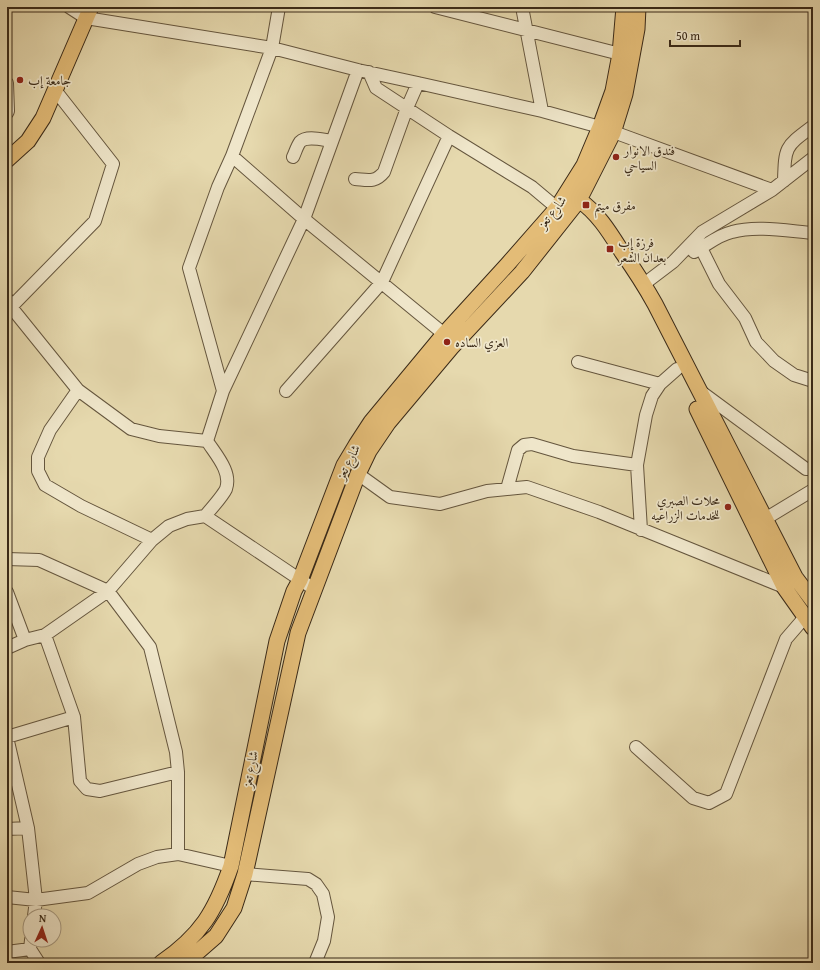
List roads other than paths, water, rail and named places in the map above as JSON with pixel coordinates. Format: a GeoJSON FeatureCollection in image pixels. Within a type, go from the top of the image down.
{"type":"FeatureCollection","features":[{"type":"Feature","properties":{"kind":"main road","name":"شارع تعز"},"geometry":{"type":"LineString","coordinates":[[161,963],[188,942],[202,927],[217,902],[231,866],[276,641],[294,591],[300,580],[344,466],[371,422],[444,334],[557,208],[607,130],[626,94],[624,7]]}},
{"type":"Feature","properties":{"kind":"main road","name":"شارع تعز"},"geometry":{"type":"LineString","coordinates":[[626,56],[637,29],[638,7]]}},
{"type":"Feature","properties":{"kind":"main road"},"geometry":{"type":"LineString","coordinates":[[7,160],[28,141],[43,118],[88,13]]}},
{"type":"Feature","properties":{"kind":"main road","name":"شارع تعز"},"geometry":{"type":"LineString","coordinates":[[185,963],[216,936],[234,908],[245,874],[298,633],[358,474],[369,451],[388,423],[452,348],[522,272],[579,200],[607,130]]}},
{"type":"Feature","properties":{"kind":"main road"},"geometry":{"type":"LineString","coordinates":[[579,200],[590,208],[605,226],[644,284],[795,577],[813,602]]}},
{"type":"Feature","properties":{"kind":"main road"},"geometry":{"type":"LineString","coordinates":[[644,284],[648,310],[784,587],[810,619]]}},
{"type":"Feature","properties":{"kind":"street"},"geometry":{"type":"LineString","coordinates":[[69,7],[88,13],[272,48],[363,71],[418,82],[542,111],[607,130],[772,190]]}},
{"type":"Feature","properties":{"kind":"street"},"geometry":{"type":"LineString","coordinates":[[223,391],[189,268],[218,187],[232,156],[272,48],[279,7]]}},
{"type":"Feature","properties":{"kind":"street"},"geometry":{"type":"LineString","coordinates":[[436,7],[626,56]]}},
{"type":"Feature","properties":{"kind":"street"},"geometry":{"type":"LineString","coordinates":[[522,7],[542,111]]}},
{"type":"Feature","properties":{"kind":"street"},"geometry":{"type":"LineString","coordinates":[[363,71],[376,88],[449,136],[532,187],[557,208]]}},
{"type":"Feature","properties":{"kind":"street"},"geometry":{"type":"LineString","coordinates":[[207,442],[223,391],[304,219],[332,141],[363,71]]}},
{"type":"Feature","properties":{"kind":"street"},"geometry":{"type":"LineString","coordinates":[[355,179],[374,180],[379,178],[384,172],[418,82]]}},
{"type":"Feature","properties":{"kind":"street"},"geometry":{"type":"LineString","coordinates":[[7,85],[7,113]]}},
{"type":"Feature","properties":{"kind":"street"},"geometry":{"type":"LineString","coordinates":[[7,648],[25,640],[45,635],[108,590],[152,540],[169,526],[187,519],[205,516],[226,490],[228,479],[225,469],[207,442],[159,436],[131,429],[78,390],[9,303],[95,221],[113,164],[55,90]]}},
{"type":"Feature","properties":{"kind":"street"},"geometry":{"type":"LineString","coordinates":[[784,181],[785,156],[788,146],[813,126]]}},
{"type":"Feature","properties":{"kind":"street"},"geometry":{"type":"LineString","coordinates":[[286,391],[382,282],[449,136]]}},
{"type":"Feature","properties":{"kind":"street"},"geometry":{"type":"LineString","coordinates":[[293,157],[299,143],[305,139],[332,141]]}},
{"type":"Feature","properties":{"kind":"street"},"geometry":{"type":"LineString","coordinates":[[232,156],[304,219],[444,334]]}},
{"type":"Feature","properties":{"kind":"street"},"geometry":{"type":"LineString","coordinates":[[644,284],[673,262],[702,232],[772,190],[813,158]]}},
{"type":"Feature","properties":{"kind":"street"},"geometry":{"type":"LineString","coordinates":[[673,262],[701,248],[717,237],[733,231],[756,229],[813,233]]}},
{"type":"Feature","properties":{"kind":"street"},"geometry":{"type":"LineString","coordinates":[[701,248],[719,284],[746,318],[756,342],[774,360],[794,375],[813,381]]}},
{"type":"Feature","properties":{"kind":"street"},"geometry":{"type":"LineString","coordinates":[[578,362],[660,384]]}},
{"type":"Feature","properties":{"kind":"street"},"geometry":{"type":"LineString","coordinates":[[641,530],[637,465],[646,415],[652,396],[660,384],[677,369]]}},
{"type":"Feature","properties":{"kind":"street"},"geometry":{"type":"LineString","coordinates":[[78,390],[50,430],[38,457],[38,471],[45,485],[81,506],[152,540]]}},
{"type":"Feature","properties":{"kind":"street"},"geometry":{"type":"LineString","coordinates":[[699,391],[806,469],[813,469]]}},
{"type":"Feature","properties":{"kind":"street"},"geometry":{"type":"LineString","coordinates":[[507,489],[518,450],[524,445],[532,444],[573,456],[637,465]]}},
{"type":"Feature","properties":{"kind":"street"},"geometry":{"type":"LineString","coordinates":[[358,474],[390,496],[440,504],[487,492],[526,487],[599,512],[784,587]]}},
{"type":"Feature","properties":{"kind":"street"},"geometry":{"type":"LineString","coordinates":[[765,519],[813,490]]}},
{"type":"Feature","properties":{"kind":"street"},"geometry":{"type":"LineString","coordinates":[[205,516],[314,589]]}},
{"type":"Feature","properties":{"kind":"street"},"geometry":{"type":"LineString","coordinates":[[7,559],[39,560],[108,590],[150,647],[176,752],[178,772],[178,854]]}},
{"type":"Feature","properties":{"kind":"street"},"geometry":{"type":"LineString","coordinates":[[7,592],[25,640]]}},
{"type":"Feature","properties":{"kind":"street"},"geometry":{"type":"LineString","coordinates":[[636,747],[693,798],[709,803],[726,794],[786,639],[810,619]]}},
{"type":"Feature","properties":{"kind":"street"},"geometry":{"type":"LineString","coordinates":[[45,635],[74,717],[80,781],[87,789],[100,791],[178,772]]}},
{"type":"Feature","properties":{"kind":"street"},"geometry":{"type":"LineString","coordinates":[[35,908],[36,900],[28,828],[7,737],[74,717]]}},
{"type":"Feature","properties":{"kind":"street"},"geometry":{"type":"LineString","coordinates":[[7,830],[28,828]]}},
{"type":"Feature","properties":{"kind":"street"},"geometry":{"type":"LineString","coordinates":[[7,896],[36,900],[88,893],[138,864],[157,857],[178,854],[231,866]]}},
{"type":"Feature","properties":{"kind":"street"},"geometry":{"type":"LineString","coordinates":[[245,874],[308,879],[316,884],[323,894],[328,917],[324,941],[315,963]]}},
{"type":"Feature","properties":{"kind":"street"},"geometry":{"type":"LineString","coordinates":[[7,952],[22,947]]}},
{"type":"Feature","properties":{"kind":"street"},"geometry":{"type":"LineString","coordinates":[[33,948],[39,963]]}},
{"type":"Feature","properties":{"kind":"place","name":"جامعة إب"},"geometry":{"type":"Point","coordinates":[20,80]}},
{"type":"Feature","properties":{"kind":"place","name":"فندق الانوار السياحي"},"geometry":{"type":"Point","coordinates":[616,157]}},
{"type":"Feature","properties":{"kind":"place","name":"مفرق ميتم"},"geometry":{"type":"Point","coordinates":[586,205]}},
{"type":"Feature","properties":{"kind":"place","name":"فرزة إب بعدان الشعر"},"geometry":{"type":"Point","coordinates":[610,249]}},
{"type":"Feature","properties":{"kind":"place","name":"العزي الساده"},"geometry":{"type":"Point","coordinates":[447,342]}},
{"type":"Feature","properties":{"kind":"place","name":"محلات الصبري للخدمات الزراعيه"},"geometry":{"type":"Point","coordinates":[728,507]}}]}
